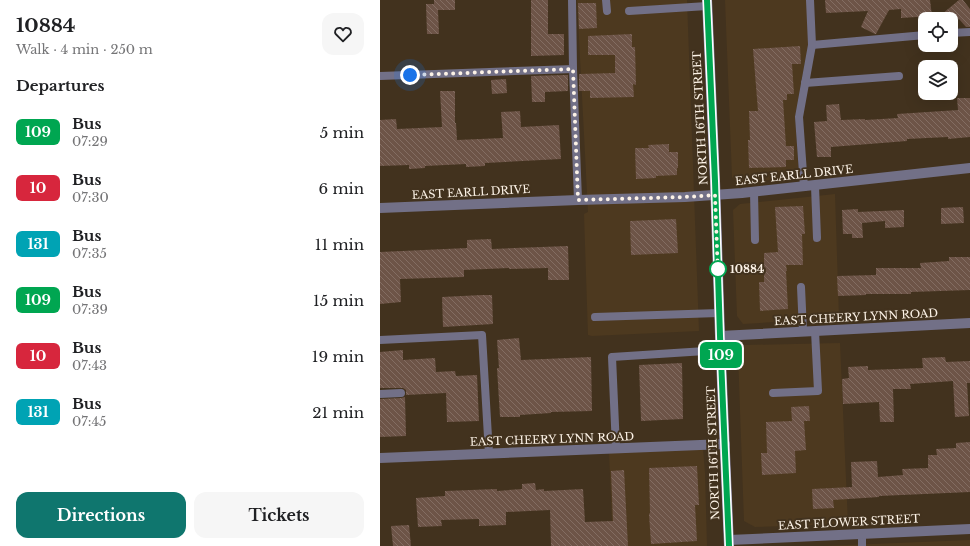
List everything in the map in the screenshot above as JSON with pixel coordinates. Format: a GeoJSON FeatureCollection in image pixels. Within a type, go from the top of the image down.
{"type":"FeatureCollection","features":[{"type":"Feature","properties":{"kind":"main road","name":"NORTH 16TH STREET"},"geometry":{"type":"LineString","coordinates":[[707,3],[729,543]]}},
{"type":"Feature","properties":{"kind":"street","name":"EAST EARLL DRIVE"},"geometry":{"type":"LineString","coordinates":[[380,208],[715,195],[815,186],[970,168]]}},
{"type":"Feature","properties":{"kind":"street","name":"EAST CHEERY LYNN ROAD"},"geometry":{"type":"LineString","coordinates":[[720,336],[970,323]]}},
{"type":"Feature","properties":{"kind":"street","name":"EAST CHEERY LYNN ROAD"},"geometry":{"type":"LineString","coordinates":[[380,458],[725,444]]}},
{"type":"Feature","properties":{"kind":"street","name":"EAST FLOWER STREET"},"geometry":{"type":"LineString","coordinates":[[729,543],[862,534],[970,529]]}},
{"type":"Feature","properties":{"kind":"lane"},"geometry":{"type":"LineString","coordinates":[[572,0],[578,200]]}},
{"type":"Feature","properties":{"kind":"lane"},"geometry":{"type":"LineString","coordinates":[[606,0],[607,11]]}},
{"type":"Feature","properties":{"kind":"lane"},"geometry":{"type":"LineString","coordinates":[[804,187],[799,117],[812,45],[810,0]]}},
{"type":"Feature","properties":{"kind":"lane"},"geometry":{"type":"LineString","coordinates":[[629,11],[674,4],[707,3]]}},
{"type":"Feature","properties":{"kind":"lane"},"geometry":{"type":"LineString","coordinates":[[958,33],[970,32]]}},
{"type":"Feature","properties":{"kind":"lane"},"geometry":{"type":"LineString","coordinates":[[812,45],[918,36]]}},
{"type":"Feature","properties":{"kind":"lane"},"geometry":{"type":"LineString","coordinates":[[380,76],[573,69]]}},
{"type":"Feature","properties":{"kind":"lane"},"geometry":{"type":"LineString","coordinates":[[806,83],[899,76]]}},
{"type":"Feature","properties":{"kind":"lane"},"geometry":{"type":"LineString","coordinates":[[815,186],[817,238]]}},
{"type":"Feature","properties":{"kind":"lane"},"geometry":{"type":"LineString","coordinates":[[754,192],[755,240]]}},
{"type":"Feature","properties":{"kind":"lane"},"geometry":{"type":"LineString","coordinates":[[801,287],[803,332]]}},
{"type":"Feature","properties":{"kind":"lane"},"geometry":{"type":"LineString","coordinates":[[595,317],[719,313]]}},
{"type":"Feature","properties":{"kind":"lane"},"geometry":{"type":"LineString","coordinates":[[773,394],[818,391],[814,331]]}},
{"type":"Feature","properties":{"kind":"lane"},"geometry":{"type":"LineString","coordinates":[[380,340],[482,335],[489,454]]}},
{"type":"Feature","properties":{"kind":"lane"},"geometry":{"type":"LineString","coordinates":[[616,448],[612,357],[721,350]]}},
{"type":"Feature","properties":{"kind":"lane"},"geometry":{"type":"LineString","coordinates":[[380,394],[400,393]]}},
{"type":"Feature","properties":{"kind":"lane"},"geometry":{"type":"LineString","coordinates":[[862,534],[862,546]]}},
{"type":"Feature","properties":{"kind":"shaded area"},"geometry":{"type":"Polygon","coordinates":[[[577,0],[687,0],[699,331],[588,335],[584,214],[588,212],[577,0]]]}},
{"type":"Feature","properties":{"kind":"shaded area"},"geometry":{"type":"Polygon","coordinates":[[[725,0],[807,0],[808,45],[795,117],[799,177],[738,183],[732,177],[725,0]]]}},
{"type":"Feature","properties":{"kind":"shaded area"},"geometry":{"type":"Polygon","coordinates":[[[835,194],[839,318],[743,324],[737,316],[733,210],[740,204],[835,194]]]}},
{"type":"Feature","properties":{"kind":"shaded area"},"geometry":{"type":"Polygon","coordinates":[[[840,343],[848,524],[755,527],[744,521],[738,354],[745,345],[840,343]]]}},
{"type":"Feature","properties":{"kind":"shaded area"},"geometry":{"type":"Polygon","coordinates":[[[703,448],[707,546],[613,546],[609,451],[703,448]]]}},
{"type":"Feature","properties":{"kind":"shaded area"},"geometry":{"type":"Polygon","coordinates":[[[970,540],[970,546],[823,546],[970,540]]]}},
{"type":"Feature","properties":{"kind":"building"},"geometry":{"type":"Polygon","coordinates":[[[434,0],[455,0],[455,10],[438,10],[439,34],[427,34],[426,4],[434,4],[434,0]]]}},
{"type":"Feature","properties":{"kind":"building"},"geometry":{"type":"Polygon","coordinates":[[[531,0],[548,0],[548,34],[564,34],[564,55],[531,56],[531,0]]]}},
{"type":"Feature","properties":{"kind":"building"},"geometry":{"type":"Polygon","coordinates":[[[825,0],[930,0],[932,12],[918,12],[918,17],[901,18],[901,9],[889,10],[876,34],[861,27],[868,11],[826,13],[825,0]]]}},
{"type":"Feature","properties":{"kind":"building"},"geometry":{"type":"Polygon","coordinates":[[[959,0],[963,0],[970,9],[970,27],[966,27],[959,19],[958,20],[958,12],[944,12],[959,0]]]}},
{"type":"Feature","properties":{"kind":"building"},"geometry":{"type":"Polygon","coordinates":[[[578,3],[596,3],[597,28],[579,29],[578,3]]]}},
{"type":"Feature","properties":{"kind":"building"},"geometry":{"type":"Polygon","coordinates":[[[632,34],[632,47],[635,47],[636,85],[633,84],[634,97],[590,98],[590,91],[579,91],[579,74],[615,73],[615,55],[588,55],[588,36],[632,34]]]}},
{"type":"Feature","properties":{"kind":"building"},"geometry":{"type":"Polygon","coordinates":[[[800,46],[801,64],[792,64],[794,94],[787,94],[787,100],[783,100],[786,146],[794,146],[794,160],[786,160],[786,167],[749,168],[749,111],[758,111],[753,49],[800,46]]]}},
{"type":"Feature","properties":{"kind":"building"},"geometry":{"type":"Polygon","coordinates":[[[568,75],[568,91],[545,92],[545,102],[532,102],[531,76],[568,75]]]}},
{"type":"Feature","properties":{"kind":"building"},"geometry":{"type":"Polygon","coordinates":[[[506,79],[507,93],[492,94],[491,80],[506,79]]]}},
{"type":"Feature","properties":{"kind":"building"},"geometry":{"type":"Polygon","coordinates":[[[440,91],[455,91],[455,123],[457,140],[503,138],[501,112],[520,111],[521,127],[559,125],[561,159],[485,163],[485,166],[466,167],[466,164],[425,166],[425,168],[409,169],[409,165],[380,166],[380,120],[396,119],[397,129],[442,127],[440,91]]]}},
{"type":"Feature","properties":{"kind":"building"},"geometry":{"type":"Polygon","coordinates":[[[958,98],[970,98],[970,137],[948,139],[948,137],[907,139],[907,141],[831,147],[831,157],[817,157],[814,122],[827,121],[826,105],[839,104],[841,120],[898,118],[897,114],[958,110],[958,98]]]}},
{"type":"Feature","properties":{"kind":"building"},"geometry":{"type":"Polygon","coordinates":[[[669,144],[669,152],[678,152],[677,175],[636,179],[635,148],[649,148],[648,145],[669,144]]]}},
{"type":"Feature","properties":{"kind":"building"},"geometry":{"type":"Polygon","coordinates":[[[803,206],[805,234],[802,234],[803,265],[786,265],[788,309],[760,311],[759,282],[764,282],[764,253],[778,252],[775,207],[803,206]]]}},
{"type":"Feature","properties":{"kind":"building"},"geometry":{"type":"Polygon","coordinates":[[[963,207],[964,223],[941,224],[941,208],[963,207]]]}},
{"type":"Feature","properties":{"kind":"building"},"geometry":{"type":"Polygon","coordinates":[[[858,209],[858,212],[904,210],[904,227],[885,228],[885,221],[862,223],[863,238],[852,238],[852,234],[843,234],[842,210],[858,209]]]}},
{"type":"Feature","properties":{"kind":"building"},"geometry":{"type":"Polygon","coordinates":[[[676,219],[678,253],[631,255],[630,221],[676,219]]]}},
{"type":"Feature","properties":{"kind":"building"},"geometry":{"type":"Polygon","coordinates":[[[491,239],[492,249],[568,246],[569,280],[548,280],[548,268],[464,270],[464,277],[400,279],[401,302],[380,304],[380,252],[467,248],[467,240],[491,239]]]}},
{"type":"Feature","properties":{"kind":"building"},"geometry":{"type":"Polygon","coordinates":[[[949,257],[970,257],[970,290],[911,292],[911,294],[866,294],[838,296],[837,276],[876,275],[876,268],[921,268],[920,263],[949,261],[949,257]]]}},
{"type":"Feature","properties":{"kind":"building"},"geometry":{"type":"Polygon","coordinates":[[[492,295],[493,324],[443,327],[442,297],[492,295]]]}},
{"type":"Feature","properties":{"kind":"building"},"geometry":{"type":"Polygon","coordinates":[[[519,338],[521,360],[591,357],[592,411],[551,412],[520,415],[520,417],[500,417],[497,340],[519,338]]]}},
{"type":"Feature","properties":{"kind":"building"},"geometry":{"type":"Polygon","coordinates":[[[403,350],[403,360],[435,358],[436,372],[455,371],[456,376],[477,375],[479,421],[447,422],[446,393],[406,395],[406,390],[403,388],[380,388],[380,352],[403,350]]]}},
{"type":"Feature","properties":{"kind":"building"},"geometry":{"type":"Polygon","coordinates":[[[945,357],[946,362],[970,361],[970,383],[967,383],[969,416],[955,417],[953,381],[910,384],[911,389],[893,389],[894,422],[880,422],[879,402],[843,404],[842,379],[849,378],[848,367],[868,366],[868,370],[923,368],[922,358],[945,357]]]}},
{"type":"Feature","properties":{"kind":"building"},"geometry":{"type":"Polygon","coordinates":[[[682,363],[683,419],[641,421],[639,365],[682,363]]]}},
{"type":"Feature","properties":{"kind":"building"},"geometry":{"type":"Polygon","coordinates":[[[405,397],[406,436],[380,437],[380,399],[405,397]]]}},
{"type":"Feature","properties":{"kind":"building"},"geometry":{"type":"Polygon","coordinates":[[[809,406],[810,421],[804,421],[806,450],[795,451],[796,473],[762,475],[761,453],[767,453],[766,422],[792,421],[791,407],[809,406]]]}},
{"type":"Feature","properties":{"kind":"building"},"geometry":{"type":"Polygon","coordinates":[[[970,442],[970,492],[879,496],[833,500],[834,508],[813,509],[812,489],[852,487],[851,462],[877,461],[878,477],[903,475],[902,469],[928,468],[928,455],[937,455],[936,449],[956,448],[956,443],[970,442]]]}},
{"type":"Feature","properties":{"kind":"building"},"geometry":{"type":"Polygon","coordinates":[[[697,466],[699,505],[695,505],[697,541],[651,544],[649,514],[649,468],[697,466]]]}},
{"type":"Feature","properties":{"kind":"building"},"geometry":{"type":"Polygon","coordinates":[[[624,470],[628,546],[551,546],[550,510],[506,512],[506,525],[479,526],[479,519],[441,520],[442,526],[418,527],[416,498],[445,496],[445,491],[497,489],[497,491],[522,489],[522,484],[535,483],[536,490],[544,489],[544,491],[583,489],[585,522],[613,521],[611,471],[624,470]]]}},
{"type":"Feature","properties":{"kind":"building"},"geometry":{"type":"Polygon","coordinates":[[[409,525],[411,546],[393,546],[391,526],[409,525]]]}},
{"type":"Feature","properties":{"kind":"bus line","name":"109"},"geometry":{"type":"LineString","coordinates":[[707,0],[729,546]]}},
{"type":"Feature","properties":{"kind":"place","name":"10884"},"geometry":{"type":"Point","coordinates":[718,269]}},
{"type":"Feature","properties":{"kind":"route"},"geometry":{"type":"LineString","coordinates":[[410,75],[573,69],[578,200],[715,195],[718,275],[718,269]]}}]}
